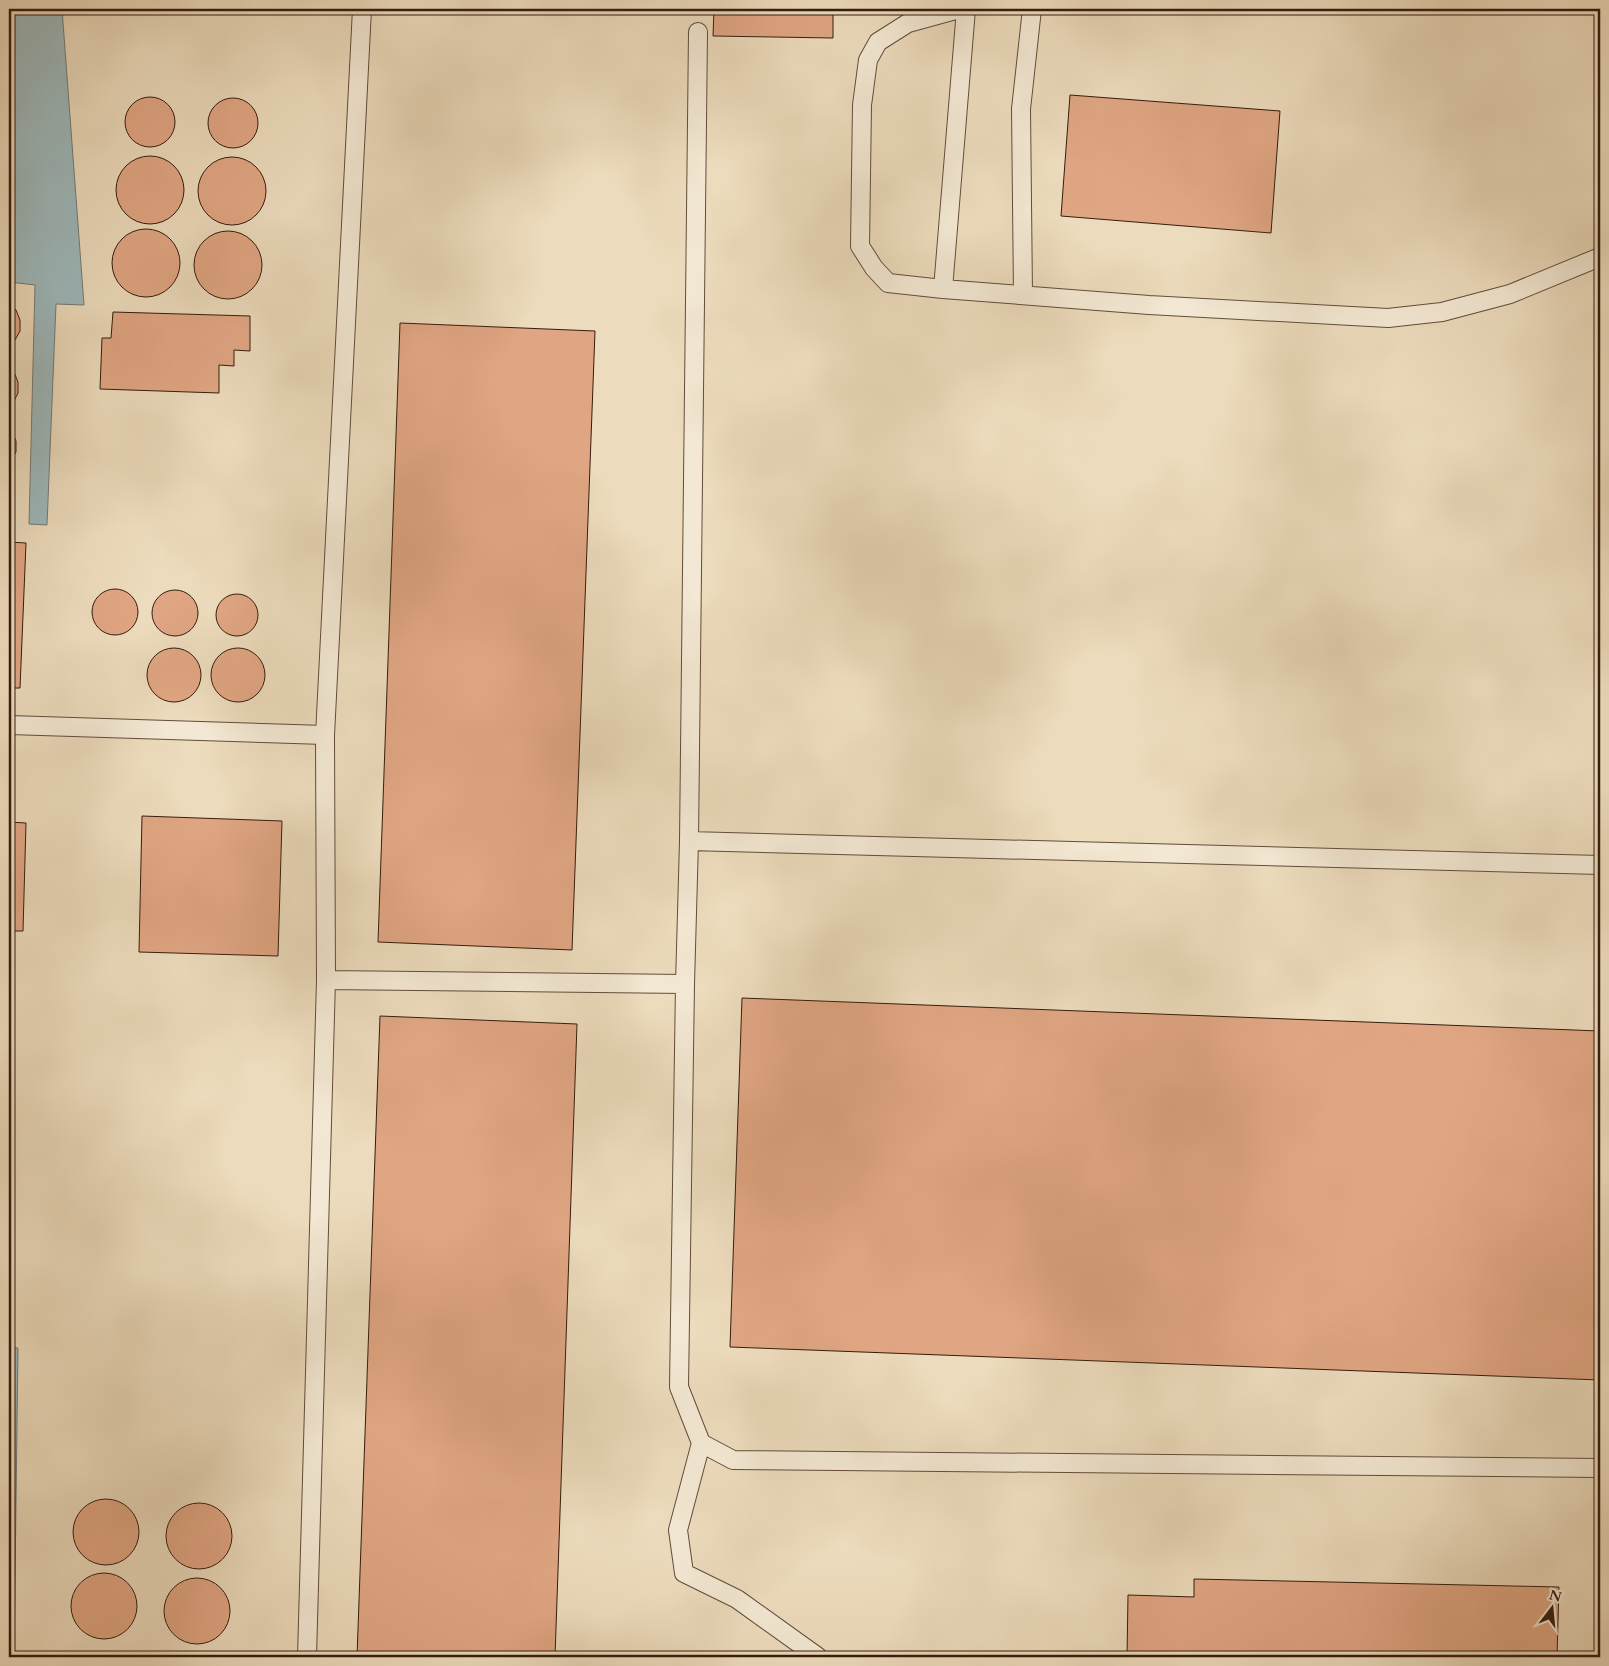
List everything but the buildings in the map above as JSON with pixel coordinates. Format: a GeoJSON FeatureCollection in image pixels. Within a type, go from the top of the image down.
{"type":"FeatureCollection","features":[{"type":"Feature","properties":{"kind":"lane"},"geometry":{"type":"LineString","coordinates":[[307,1657],[326,980],[325,735],[362,9]]}},
{"type":"Feature","properties":{"kind":"lane"},"geometry":{"type":"LineString","coordinates":[[959,9],[908,23],[878,42],[868,60],[862,105],[860,246],[874,268],[888,283],[1149,305],[1388,318],[1442,312],[1510,294],[1600,257]]}},
{"type":"Feature","properties":{"kind":"lane"},"geometry":{"type":"LineString","coordinates":[[943,289],[966,9]]}},
{"type":"Feature","properties":{"kind":"lane"},"geometry":{"type":"LineString","coordinates":[[1023,295],[1021,109],[1032,9]]}},
{"type":"Feature","properties":{"kind":"lane"},"geometry":{"type":"LineString","coordinates":[[698,32],[689,841],[679,1387],[701,1443],[678,1530],[684,1572],[737,1599],[818,1657]]}},
{"type":"Feature","properties":{"kind":"lane"},"geometry":{"type":"LineString","coordinates":[[9,725],[325,735]]}},
{"type":"Feature","properties":{"kind":"lane"},"geometry":{"type":"LineString","coordinates":[[689,841],[1600,864]]}},
{"type":"Feature","properties":{"kind":"lane"},"geometry":{"type":"LineString","coordinates":[[326,980],[685,984]]}},
{"type":"Feature","properties":{"kind":"lane"},"geometry":{"type":"LineString","coordinates":[[701,1443],[734,1460],[1600,1468]]}},
{"type":"Feature","properties":{"kind":"water"},"geometry":{"type":"Polygon","coordinates":[[[9,9],[62,9],[84,305],[56,304],[47,525],[29,524],[35,285],[9,282],[9,9]]]}},
{"type":"Feature","properties":{"kind":"water"},"geometry":{"type":"Polygon","coordinates":[[[9,1347],[18,1348],[14,1657],[9,1657],[9,1347]]]}}]}
